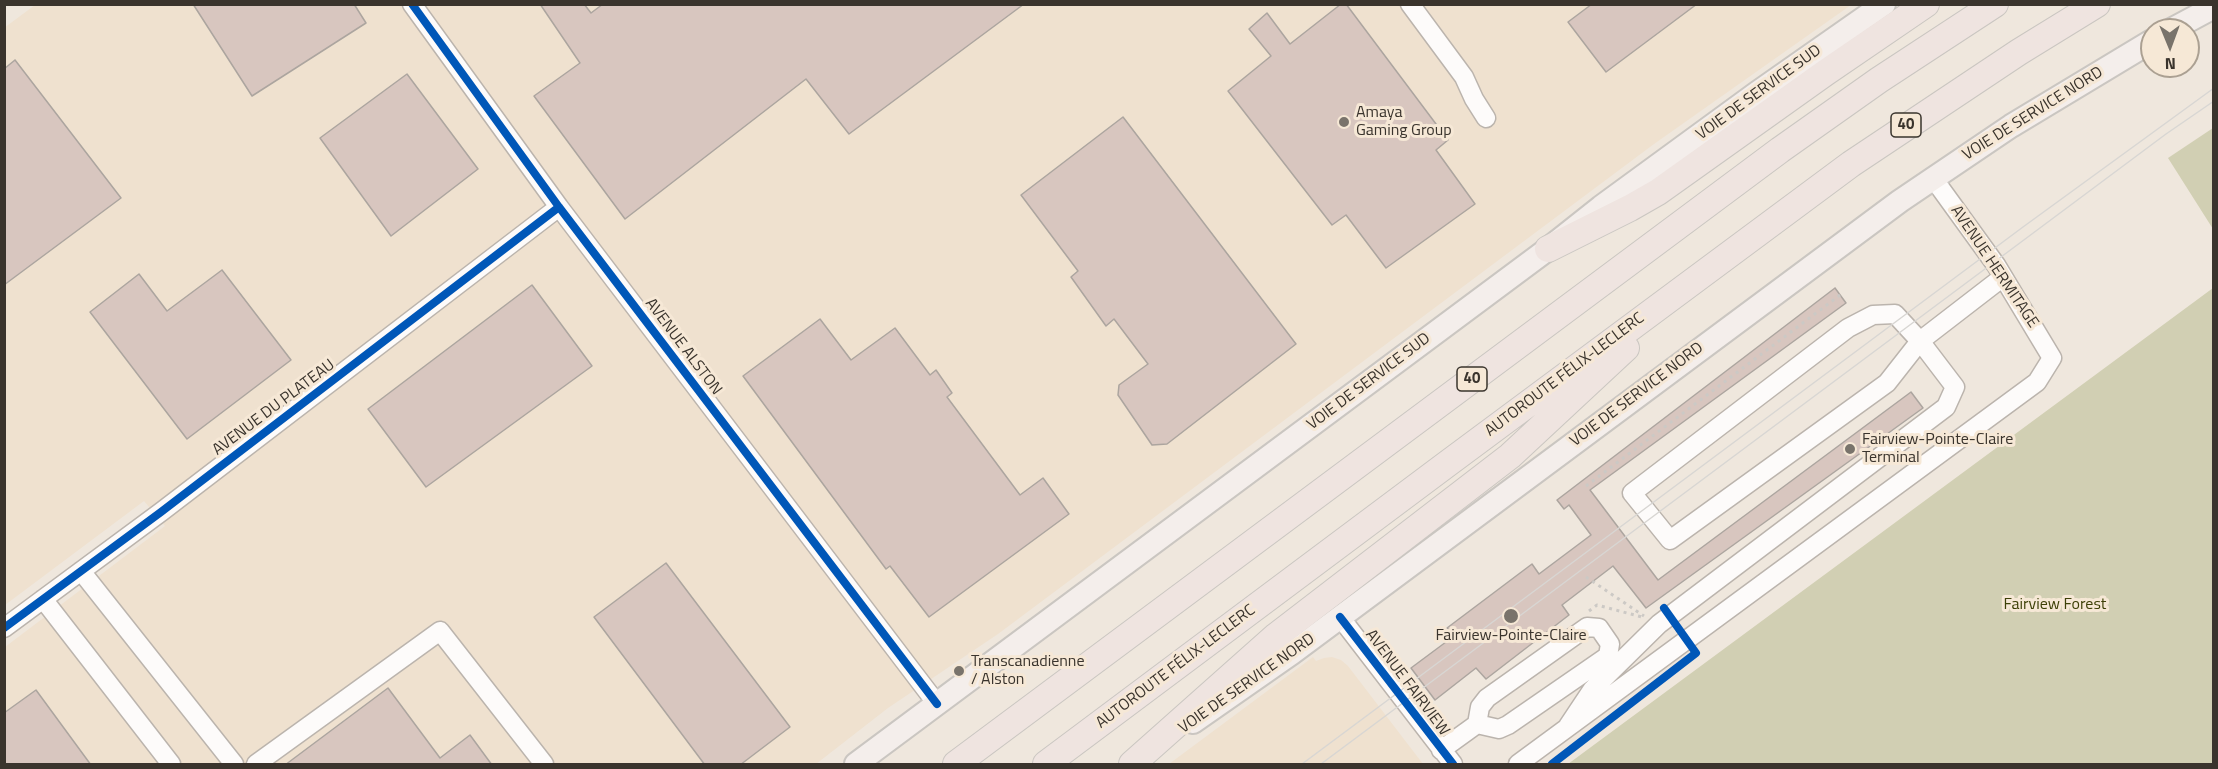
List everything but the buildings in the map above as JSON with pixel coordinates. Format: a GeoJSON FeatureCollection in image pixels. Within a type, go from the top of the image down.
{"type":"FeatureCollection","features":[{"type":"Feature","properties":{"kind":"highway"},"geometry":{"type":"LineString","coordinates":[[1548,249],[1658,192],[1926,4]]}},
{"type":"Feature","properties":{"kind":"highway","name":"40"},"geometry":{"type":"LineString","coordinates":[[956,765],[1780,150],[1905,62],[1995,4]]}},
{"type":"Feature","properties":{"kind":"highway","name":"AUTOROUTE FÉLIX-LECLERC"},"geometry":{"type":"LineString","coordinates":[[1046,765],[1723,258],[1895,133],[2097,4]]}},
{"type":"Feature","properties":{"kind":"highway"},"geometry":{"type":"LineString","coordinates":[[1133,765],[1276,636],[1510,456],[1723,258]]}},
{"type":"Feature","properties":{"kind":"main road","name":"VOIE DE SERVICE SUD"},"geometry":{"type":"LineString","coordinates":[[856,765],[1548,249],[1601,207],[1884,4]]}},
{"type":"Feature","properties":{"kind":"main road"},"geometry":{"type":"LineString","coordinates":[[2193,18],[2214,7]]}},
{"type":"Feature","properties":{"kind":"main road","name":"VOIE DE SERVICE NORD"},"geometry":{"type":"LineString","coordinates":[[1133,765],[1340,617],[1933,178],[2030,114],[2140,48]]}},
{"type":"Feature","properties":{"kind":"street","name":"AVENUE ALSTON"},"geometry":{"type":"LineString","coordinates":[[412,4],[559,207],[937,704]]}},
{"type":"Feature","properties":{"kind":"street"},"geometry":{"type":"LineString","coordinates":[[1410,4],[1464,77],[1486,118]]}},
{"type":"Feature","properties":{"kind":"street","name":"AVENUE HERMITAGE"},"geometry":{"type":"LineString","coordinates":[[1568,726],[2037,382],[2052,358],[2003,277],[1933,178]]}},
{"type":"Feature","properties":{"kind":"street","name":"AVENUE DU PLATEAU"},"geometry":{"type":"LineString","coordinates":[[4,628],[559,207]]}},
{"type":"Feature","properties":{"kind":"street"},"geometry":{"type":"LineString","coordinates":[[1518,765],[1568,726],[1592,690],[1659,624],[1946,407],[1955,387],[1920,341],[1895,314],[1873,315],[1848,328],[1632,493],[1670,540],[1887,383],[1920,341],[2003,277]]}},
{"type":"Feature","properties":{"kind":"street"},"geometry":{"type":"LineString","coordinates":[[81,571],[234,765]]}},
{"type":"Feature","properties":{"kind":"street"},"geometry":{"type":"LineString","coordinates":[[43,599],[171,765]]}},
{"type":"Feature","properties":{"kind":"street","name":"AVENUE FAIRVIEW"},"geometry":{"type":"LineString","coordinates":[[1340,617],[1453,765]]}},
{"type":"Feature","properties":{"kind":"street"},"geometry":{"type":"LineString","coordinates":[[1442,750],[1478,724],[1480,707],[1487,698],[1587,627],[1599,628],[1610,644],[1608,656],[1508,725],[1499,729],[1478,724]]}},
{"type":"Feature","properties":{"kind":"street"},"geometry":{"type":"LineString","coordinates":[[256,765],[440,631],[544,765]]}},
{"type":"Feature","properties":{"kind":"path"},"geometry":{"type":"LineString","coordinates":[[1586,486],[1840,295]]}},
{"type":"Feature","properties":{"kind":"path"},"geometry":{"type":"LineString","coordinates":[[1586,577],[1647,618],[1597,605]]}},
{"type":"Feature","properties":{"kind":"shaded area"},"geometry":{"type":"Polygon","coordinates":[[[35,5],[1851,5],[1654,144],[998,634],[888,708],[816,764],[5,764],[5,647],[165,526],[144,501],[5,605],[4,28],[35,5]]]}},
{"type":"Feature","properties":{"kind":"shaded area"},"geometry":{"type":"Polygon","coordinates":[[[1313,657],[1316,661],[1332,657],[1348,666],[1423,764],[1169,764],[1313,657]]]}},
{"type":"Feature","properties":{"kind":"green space"},"geometry":{"type":"Polygon","coordinates":[[[2213,128],[2213,229],[2168,158],[2213,128]]]}},
{"type":"Feature","properties":{"kind":"green space","name":"Fairview Forest"},"geometry":{"type":"Polygon","coordinates":[[[2213,288],[2213,764],[1568,764],[2213,288]]]}},
{"type":"Feature","properties":{"kind":"tram line"},"geometry":{"type":"LineString","coordinates":[[1302,764],[2023,227],[2214,88]]}},
{"type":"Feature","properties":{"kind":"tram line"},"geometry":{"type":"LineString","coordinates":[[1321,764],[2166,134],[2214,101]]}},
{"type":"Feature","properties":{"kind":"cycle path"},"geometry":{"type":"LineString","coordinates":[[412,4],[559,207],[937,704]]}},
{"type":"Feature","properties":{"kind":"cycle path"},"geometry":{"type":"LineString","coordinates":[[4,628],[161,512],[559,207]]}},
{"type":"Feature","properties":{"kind":"cycle path"},"geometry":{"type":"LineString","coordinates":[[1552,764],[1696,653],[1664,608]]}},
{"type":"Feature","properties":{"kind":"cycle path"},"geometry":{"type":"LineString","coordinates":[[1340,617],[1453,764]]}},
{"type":"Feature","properties":{"kind":"place","name":"Amaya Gaming Group"},"geometry":{"type":"Point","coordinates":[1344,122]}},
{"type":"Feature","properties":{"kind":"place","name":"Fairview-Pointe-Claire Terminal"},"geometry":{"type":"Point","coordinates":[1850,449]}},
{"type":"Feature","properties":{"kind":"place","name":"Fairview-Pointe-Claire"},"geometry":{"type":"Point","coordinates":[1511,616]}},
{"type":"Feature","properties":{"kind":"place","name":"Transcanadienne / Alston"},"geometry":{"type":"Point","coordinates":[959,671]}}]}
